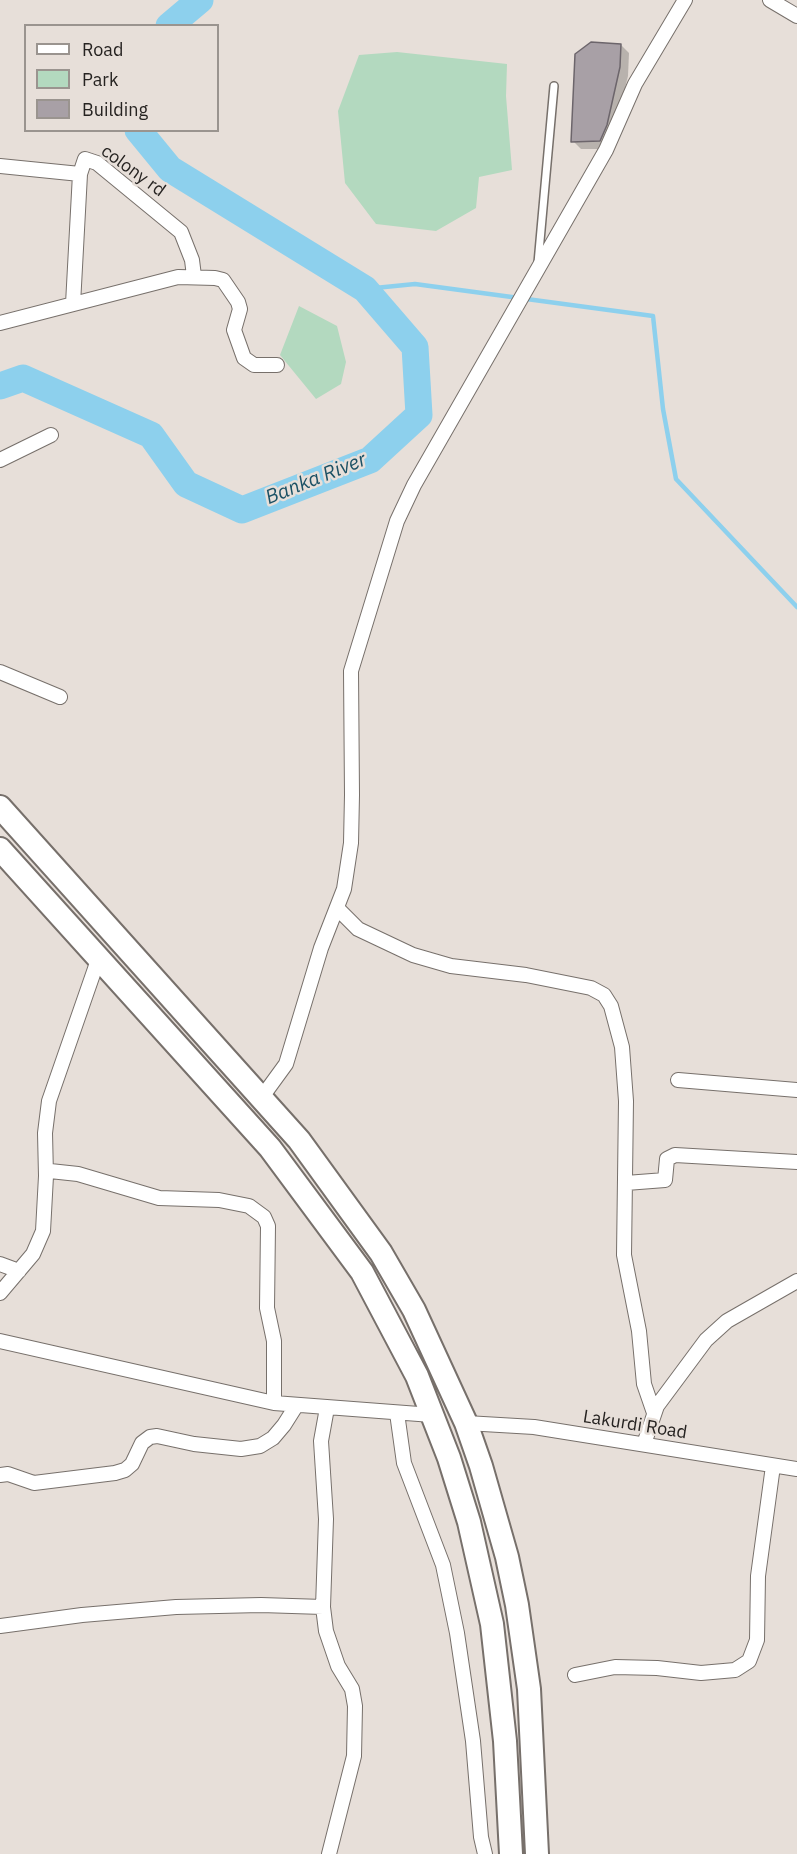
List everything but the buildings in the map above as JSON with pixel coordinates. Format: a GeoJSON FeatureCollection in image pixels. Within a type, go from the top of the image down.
{"type":"FeatureCollection","features":[{"type":"Feature","properties":{"kind":"highway"},"geometry":{"type":"LineString","coordinates":[[0,807],[262,1097],[306,1149],[381,1253],[414,1310],[466,1424],[496,1514],[517,1605],[532,1724],[537,1854]]}},
{"type":"Feature","properties":{"kind":"highway"},"geometry":{"type":"LineString","coordinates":[[0,849],[270,1148],[362,1272],[417,1376],[469,1522],[492,1624],[506,1741],[512,1854]]}},
{"type":"Feature","properties":{"kind":"street"},"geometry":{"type":"LineString","coordinates":[[262,1097],[286,1064],[321,948],[344,889],[351,843],[354,721],[351,672],[373,604],[390,538],[414,485],[606,150],[635,84],[685,0]]}},
{"type":"Feature","properties":{"kind":"street"},"geometry":{"type":"LineString","coordinates":[[771,0],[797,16]]}},
{"type":"Feature","properties":{"kind":"street","name":"colony rd"},"geometry":{"type":"LineString","coordinates":[[73,304],[80,174],[81,165],[85,159],[90,159],[181,232],[192,260],[194,276]]}},
{"type":"Feature","properties":{"kind":"street"},"geometry":{"type":"LineString","coordinates":[[0,166],[80,174]]}},
{"type":"Feature","properties":{"kind":"street"},"geometry":{"type":"LineString","coordinates":[[0,323],[178,277],[194,276],[223,280],[234,294],[240,309],[234,330],[244,358],[254,365],[277,365]]}},
{"type":"Feature","properties":{"kind":"street"},"geometry":{"type":"LineString","coordinates":[[0,460],[51,435]]}},
{"type":"Feature","properties":{"kind":"street"},"geometry":{"type":"LineString","coordinates":[[0,672],[60,697]]}},
{"type":"Feature","properties":{"kind":"street"},"geometry":{"type":"LineString","coordinates":[[338,909],[358,929],[413,955],[451,966],[526,975],[591,988],[604,995],[611,1006],[622,1047],[626,1101],[624,1255],[639,1331],[644,1384],[654,1413]]}},
{"type":"Feature","properties":{"kind":"street"},"geometry":{"type":"LineString","coordinates":[[0,1293],[33,1254],[43,1231],[46,1176],[45,1133],[50,1101],[99,957]]}},
{"type":"Feature","properties":{"kind":"street"},"geometry":{"type":"LineString","coordinates":[[678,1080],[797,1090]]}},
{"type":"Feature","properties":{"kind":"street"},"geometry":{"type":"LineString","coordinates":[[626,1183],[665,1180],[667,1159],[675,1155],[797,1162]]}},
{"type":"Feature","properties":{"kind":"street"},"geometry":{"type":"LineString","coordinates":[[46,1176],[53,1170],[78,1174],[159,1198],[219,1200],[249,1206],[264,1217],[268,1226],[267,1308],[274,1341],[274,1403]]}},
{"type":"Feature","properties":{"kind":"street"},"geometry":{"type":"LineString","coordinates":[[0,1264],[19,1271]]}},
{"type":"Feature","properties":{"kind":"street"},"geometry":{"type":"LineString","coordinates":[[644,1444],[654,1413],[683,1367],[706,1340],[727,1321],[797,1281]]}},
{"type":"Feature","properties":{"kind":"street"},"geometry":{"type":"LineString","coordinates":[[0,1341],[274,1403],[432,1415]]}},
{"type":"Feature","properties":{"kind":"street"},"geometry":{"type":"LineString","coordinates":[[0,1474],[8,1474],[34,1483],[115,1473],[125,1470],[132,1464],[142,1443],[150,1437],[157,1436],[194,1444],[241,1449],[260,1446],[273,1438],[296,1406]]}},
{"type":"Feature","properties":{"kind":"street"},"geometry":{"type":"LineString","coordinates":[[327,1408],[321,1441],[326,1518],[323,1607],[326,1631],[338,1666],[352,1689],[355,1706],[354,1756],[329,1854]]}},
{"type":"Feature","properties":{"kind":"street"},"geometry":{"type":"LineString","coordinates":[[397,1413],[404,1463],[443,1565],[457,1634],[474,1741],[481,1838],[485,1854]]}},
{"type":"Feature","properties":{"kind":"street","name":"Lakurdi Road"},"geometry":{"type":"LineString","coordinates":[[466,1424],[534,1427],[797,1469]]}},
{"type":"Feature","properties":{"kind":"street"},"geometry":{"type":"LineString","coordinates":[[575,1675],[615,1667],[657,1668],[701,1673],[735,1670],[749,1661],[757,1640],[759,1576],[773,1466]]}},
{"type":"Feature","properties":{"kind":"street"},"geometry":{"type":"LineString","coordinates":[[0,1626],[176,1607],[323,1607]]}},
{"type":"Feature","properties":{"kind":"lane"},"geometry":{"type":"LineString","coordinates":[[537,268],[554,86]]}},
{"type":"Feature","properties":{"kind":"green space"},"geometry":{"type":"Polygon","coordinates":[[[397,52],[507,64],[506,96],[512,170],[479,177],[476,208],[436,231],[376,224],[345,183],[338,111],[359,55],[397,52]]]}},
{"type":"Feature","properties":{"kind":"green space"},"geometry":{"type":"Polygon","coordinates":[[[299,306],[337,326],[346,362],[341,384],[316,399],[280,355],[299,306]]]}},
{"type":"Feature","properties":{"kind":"waterway","name":"Banka River"},"geometry":{"type":"LineString","coordinates":[[171,24],[200,0]]}},
{"type":"Feature","properties":{"kind":"waterway","name":"Banka River"},"geometry":{"type":"LineString","coordinates":[[0,386],[23,378],[151,435],[186,484],[242,510],[370,460],[419,415],[415,347],[365,289],[170,169],[140,132]]}},
{"type":"Feature","properties":{"kind":"waterway"},"geometry":{"type":"LineString","coordinates":[[365,289],[415,284],[653,316],[663,409],[676,479],[797,607]]}}]}
